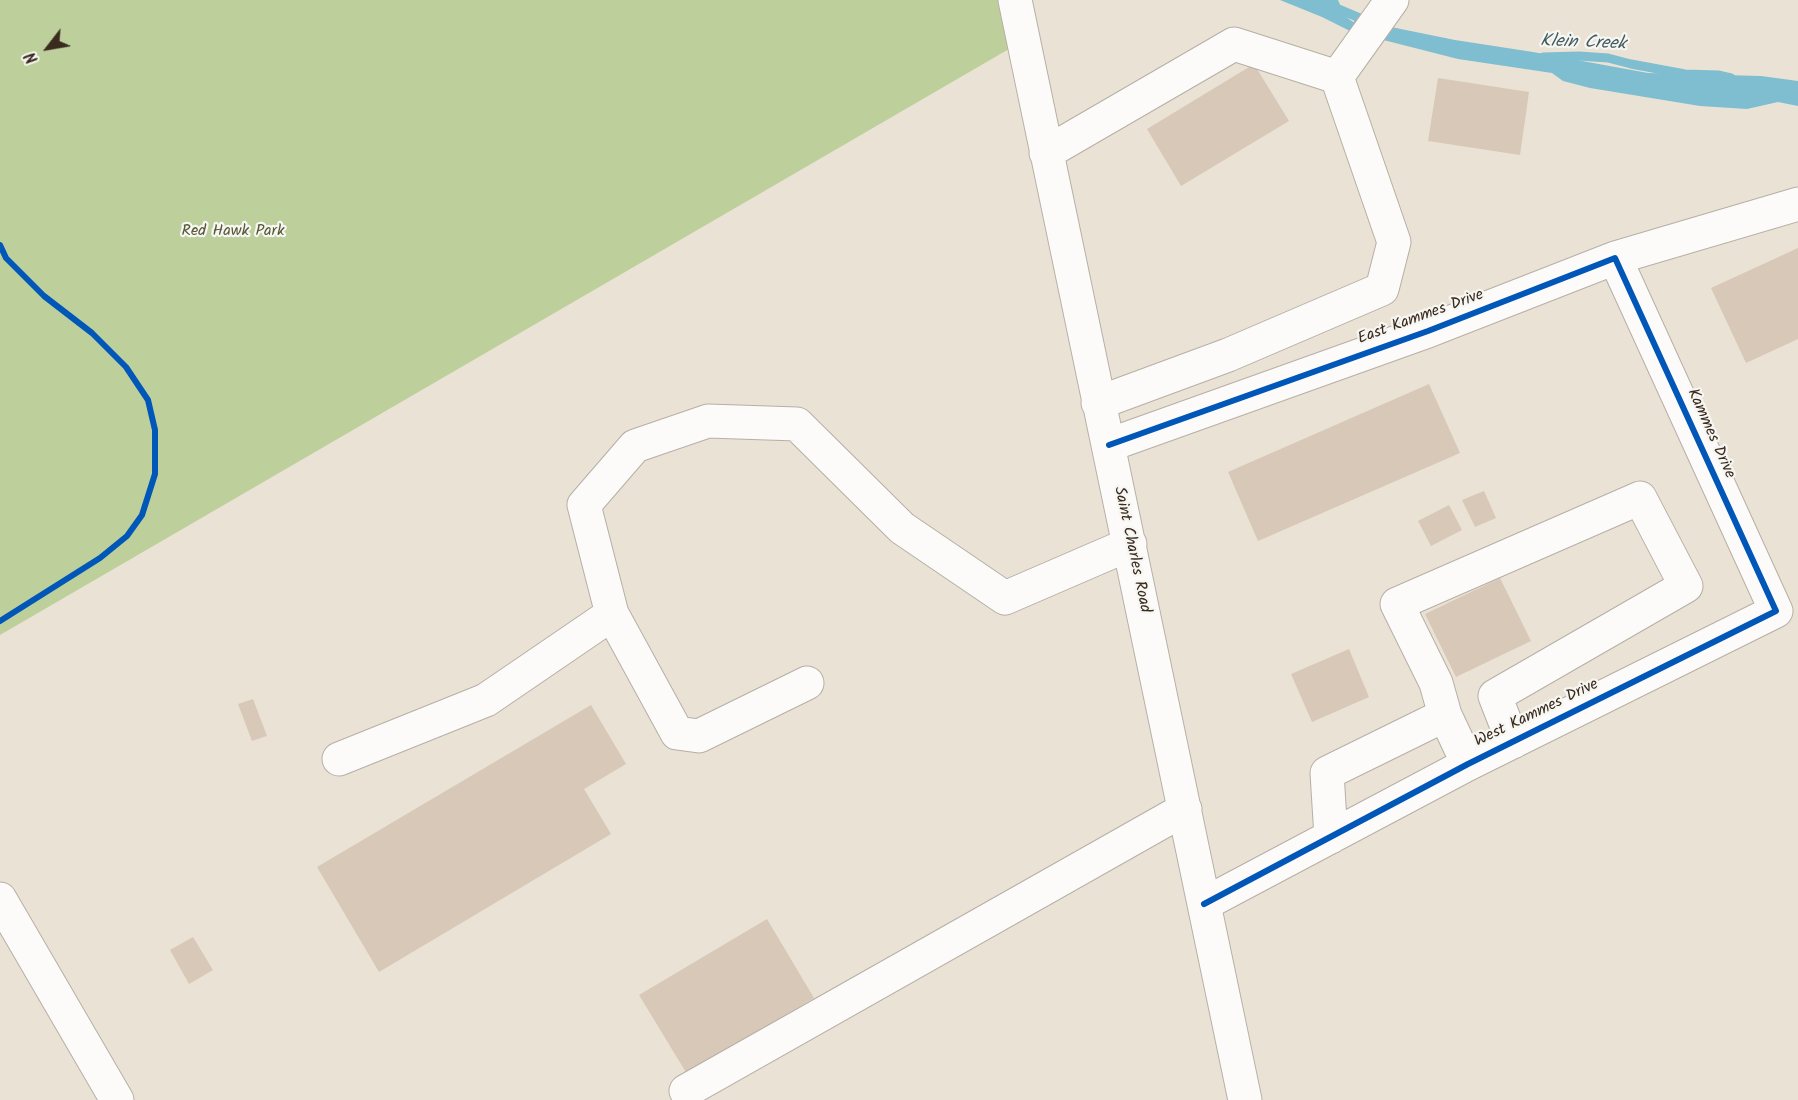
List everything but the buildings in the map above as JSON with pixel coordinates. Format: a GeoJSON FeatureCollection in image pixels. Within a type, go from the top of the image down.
{"type":"FeatureCollection","features":[{"type":"Feature","properties":{"kind":"street","name":"Saint Charles Road"},"geometry":{"type":"LineString","coordinates":[[1014,0],[1245,1100]]}},
{"type":"Feature","properties":{"kind":"street"},"geometry":{"type":"LineString","coordinates":[[1337,77],[1392,0]]}},
{"type":"Feature","properties":{"kind":"street"},"geometry":{"type":"LineString","coordinates":[[1046,153],[1234,44],[1337,77]]}},
{"type":"Feature","properties":{"kind":"street"},"geometry":{"type":"LineString","coordinates":[[1098,403],[1228,355],[1382,289],[1394,242],[1337,77]]}},
{"type":"Feature","properties":{"kind":"street","name":"East Kammes Drive"},"geometry":{"type":"LineString","coordinates":[[1109,445],[1428,331],[1615,258],[1798,204]]}},
{"type":"Feature","properties":{"kind":"street","name":"Kammes Drive"},"geometry":{"type":"LineString","coordinates":[[1615,258],[1725,499]]}},
{"type":"Feature","properties":{"kind":"street"},"geometry":{"type":"LineString","coordinates":[[807,683],[699,736],[677,733],[612,614],[584,504],[635,446],[708,421],[797,424],[902,528],[1005,598],[1130,544]]}},
{"type":"Feature","properties":{"kind":"street"},"geometry":{"type":"LineString","coordinates":[[1468,764],[1445,715],[1436,683],[1397,604],[1641,498],[1686,586],[1495,696],[1513,742]]}},
{"type":"Feature","properties":{"kind":"street","name":"West Kammes Drive"},"geometry":{"type":"LineString","coordinates":[[1204,904],[1468,764],[1787,607],[1725,499]]}},
{"type":"Feature","properties":{"kind":"street"},"geometry":{"type":"LineString","coordinates":[[339,759],[486,700],[612,614]]}},
{"type":"Feature","properties":{"kind":"street"},"geometry":{"type":"LineString","coordinates":[[1331,837],[1327,773],[1445,715]]}},
{"type":"Feature","properties":{"kind":"street"},"geometry":{"type":"LineString","coordinates":[[686,1091],[1185,808]]}},
{"type":"Feature","properties":{"kind":"street"},"geometry":{"type":"LineString","coordinates":[[0,899],[117,1100]]}},
{"type":"Feature","properties":{"kind":"green space","name":"Red Hawk Park"},"geometry":{"type":"Polygon","coordinates":[[[0,0],[1012,0],[1021,42],[0,635],[0,0]]]}},
{"type":"Feature","properties":{"kind":"water"},"geometry":{"type":"Polygon","coordinates":[[[1280,0],[1338,0],[1345,16],[1353,22],[1363,16],[1391,27],[1455,40],[1648,73],[1761,76],[1798,81],[1798,106],[1778,102],[1747,109],[1700,106],[1590,88],[1563,81],[1552,73],[1458,59],[1352,32],[1280,0]]]}},
{"type":"Feature","properties":{"kind":"waterway","name":"Klein Creek"},"geometry":{"type":"LineString","coordinates":[[1322,0],[1362,19]]}},
{"type":"Feature","properties":{"kind":"waterway","name":"Klein Creek"},"geometry":{"type":"LineString","coordinates":[[1543,57],[1608,58],[1685,74],[1718,75],[1731,78]]}},
{"type":"Feature","properties":{"kind":"cycle path"},"geometry":{"type":"LineString","coordinates":[[0,245],[6,258],[44,296],[92,333],[126,367],[148,400],[155,430],[155,474],[142,515],[127,536],[100,558],[0,621]]}},
{"type":"Feature","properties":{"kind":"cycle path"},"geometry":{"type":"LineString","coordinates":[[1109,445],[1428,331],[1615,258],[1776,611],[1468,764],[1204,904]]}}]}
